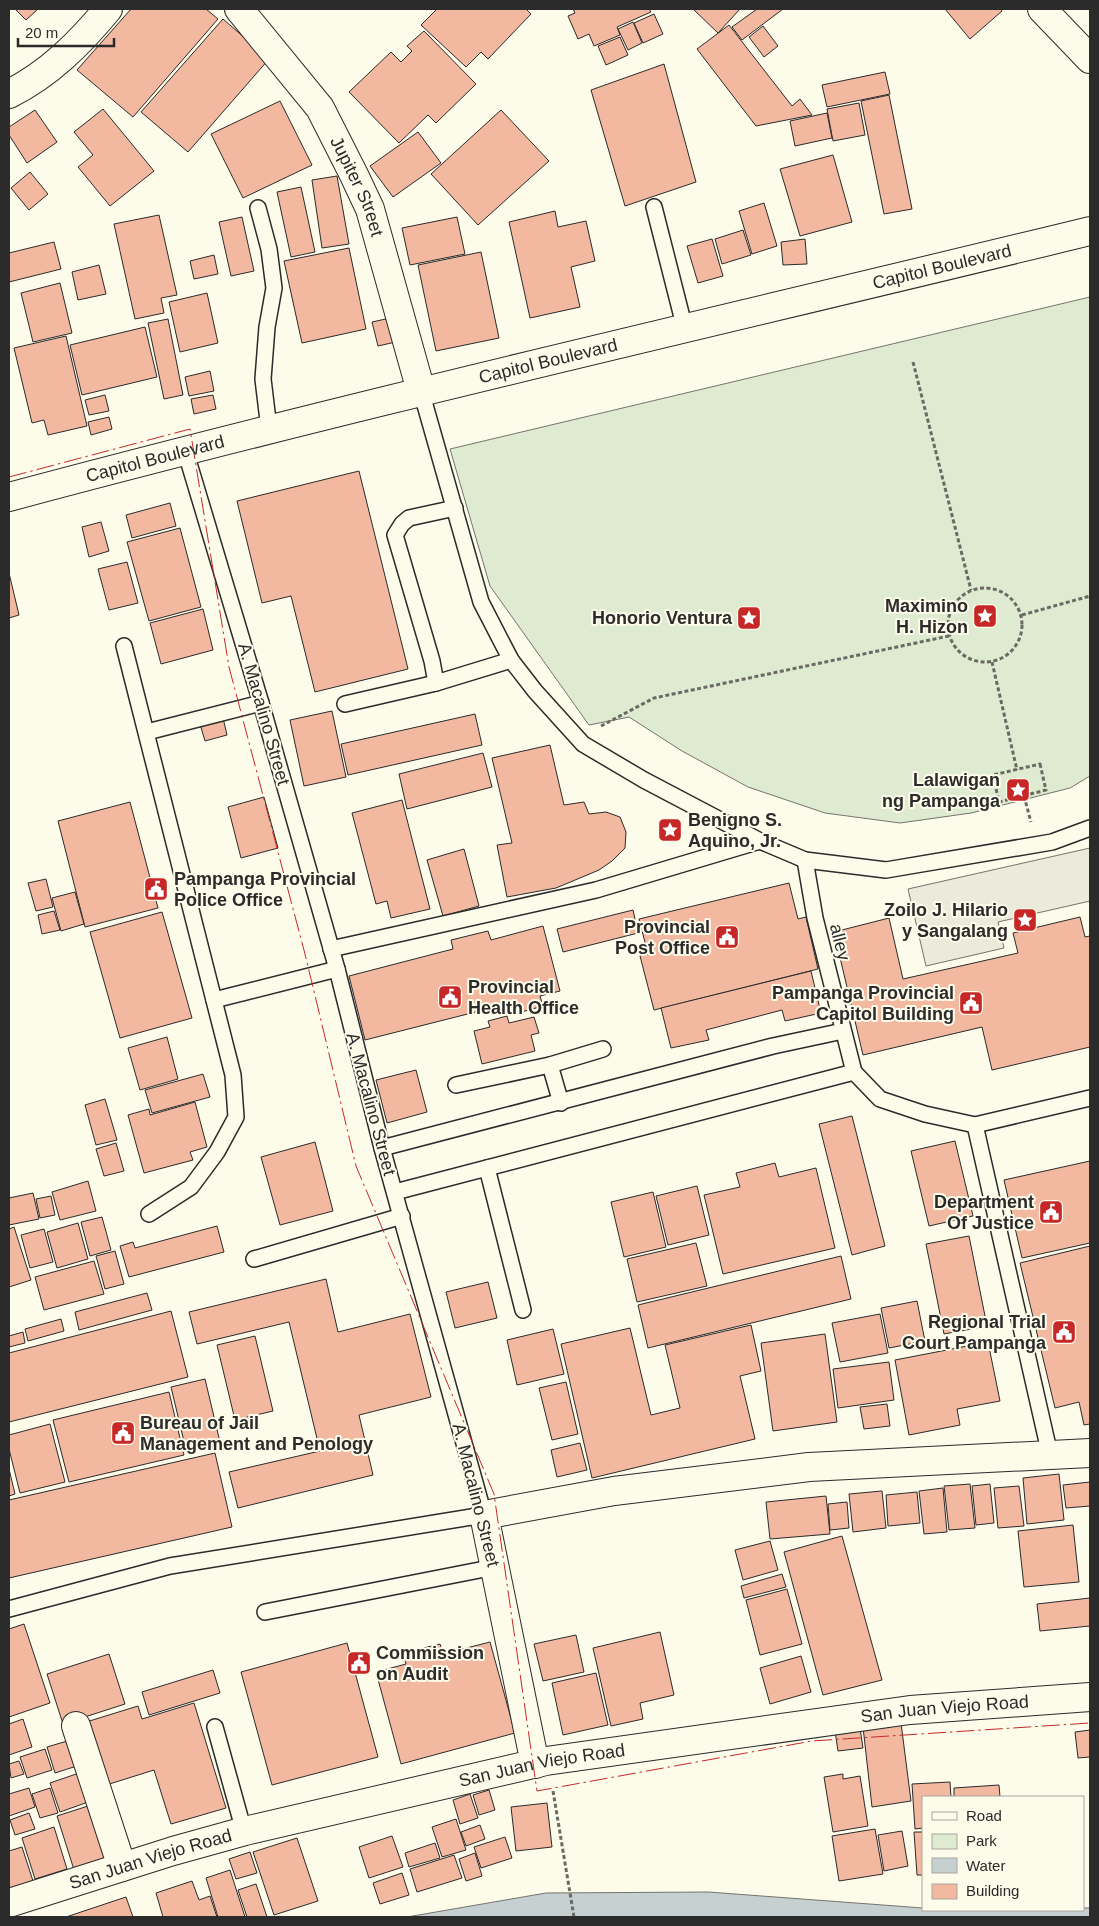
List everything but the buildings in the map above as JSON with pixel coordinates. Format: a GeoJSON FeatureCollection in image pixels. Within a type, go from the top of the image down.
{"type":"FeatureCollection","features":[{"type":"Feature","properties":{"kind":"street"},"geometry":{"type":"LineString","coordinates":[[9,94],[28,84],[69,52],[108,9]]}},
{"type":"Feature","properties":{"kind":"street","name":"Jupiter Street"},"geometry":{"type":"LineString","coordinates":[[239,9],[320,108],[354,175],[370,209],[421,391]]}},
{"type":"Feature","properties":{"kind":"street"},"geometry":{"type":"LineString","coordinates":[[1042,9],[1090,59]]}},
{"type":"Feature","properties":{"kind":"street","name":"Capitol Boulevard"},"geometry":{"type":"LineString","coordinates":[[9,497],[185,450],[421,391],[1090,231]]}},
{"type":"Feature","properties":{"kind":"street"},"geometry":{"type":"LineString","coordinates":[[484,1515],[614,1491],[809,1467],[1090,1453]]}},
{"type":"Feature","properties":{"kind":"street","name":"A. Macalino Street"},"geometry":{"type":"LineString","coordinates":[[484,1515],[540,1763]]}},
{"type":"Feature","properties":{"kind":"street","name":"San Juan Viejo Road"},"geometry":{"type":"LineString","coordinates":[[9,1903],[245,1830],[540,1763],[910,1710],[1090,1697]]}},
{"type":"Feature","properties":{"kind":"street"},"geometry":{"type":"LineString","coordinates":[[76,1726],[122,1867]]}},
{"type":"Feature","properties":{"kind":"lane"},"geometry":{"type":"LineString","coordinates":[[654,207],[685,328]]}},
{"type":"Feature","properties":{"kind":"lane"},"geometry":{"type":"LineString","coordinates":[[258,208],[269,249],[274,288],[267,327],[263,379],[269,429]]}},
{"type":"Feature","properties":{"kind":"lane"},"geometry":{"type":"LineString","coordinates":[[421,391],[481,602],[511,660],[583,744],[644,780],[760,841],[806,860],[886,870],[1052,842],[1090,828]]}},
{"type":"Feature","properties":{"kind":"lane","name":"A. Macalino Street"},"geometry":{"type":"LineString","coordinates":[[185,450],[261,703],[337,969],[382,1148],[484,1515]]}},
{"type":"Feature","properties":{"kind":"lane"},"geometry":{"type":"LineString","coordinates":[[436,683],[432,661],[396,535],[402,524],[409,518],[455,508]]}},
{"type":"Feature","properties":{"kind":"lane"},"geometry":{"type":"LineString","coordinates":[[124,646],[233,1075],[236,1117],[217,1152],[191,1187],[149,1214]]}},
{"type":"Feature","properties":{"kind":"lane"},"geometry":{"type":"LineString","coordinates":[[345,704],[436,683],[511,660]]}},
{"type":"Feature","properties":{"kind":"lane"},"geometry":{"type":"LineString","coordinates":[[147,732],[261,703]]}},
{"type":"Feature","properties":{"kind":"lane"},"geometry":{"type":"LineString","coordinates":[[331,949],[596,890],[760,841]]}},
{"type":"Feature","properties":{"kind":"lane","name":"alley"},"geometry":{"type":"LineString","coordinates":[[806,860],[815,918],[854,1072]]}},
{"type":"Feature","properties":{"kind":"lane"},"geometry":{"type":"LineString","coordinates":[[214,1000],[337,969]]}},
{"type":"Feature","properties":{"kind":"lane"},"geometry":{"type":"LineString","coordinates":[[382,1148],[561,1103],[773,1046],[843,1031]]}},
{"type":"Feature","properties":{"kind":"lane"},"geometry":{"type":"LineString","coordinates":[[456,1084],[550,1065],[603,1049]]}},
{"type":"Feature","properties":{"kind":"lane"},"geometry":{"type":"LineString","coordinates":[[550,1065],[561,1103]]}},
{"type":"Feature","properties":{"kind":"lane"},"geometry":{"type":"LineString","coordinates":[[395,1192],[854,1072],[880,1099],[925,1114],[975,1125],[1090,1098]]}},
{"type":"Feature","properties":{"kind":"lane"},"geometry":{"type":"LineString","coordinates":[[975,1125],[1050,1455]]}},
{"type":"Feature","properties":{"kind":"lane"},"geometry":{"type":"LineString","coordinates":[[487,1168],[523,1310]]}},
{"type":"Feature","properties":{"kind":"lane"},"geometry":{"type":"LineString","coordinates":[[254,1259],[402,1216]]}},
{"type":"Feature","properties":{"kind":"lane"},"geometry":{"type":"LineString","coordinates":[[9,1609],[170,1566],[484,1515]]}},
{"type":"Feature","properties":{"kind":"lane"},"geometry":{"type":"LineString","coordinates":[[265,1612],[495,1567]]}},
{"type":"Feature","properties":{"kind":"lane"},"geometry":{"type":"LineString","coordinates":[[215,1727],[245,1830]]}},
{"type":"Feature","properties":{"kind":"path"},"geometry":{"type":"LineString","coordinates":[[913,362],[971,590]]}},
{"type":"Feature","properties":{"kind":"path"},"geometry":{"type":"LineString","coordinates":[[992,588],[1011,598],[1022,615],[1022,636],[1011,653],[992,662],[974,661],[958,652],[949,636],[948,618],[957,601],[971,590],[992,588]]}},
{"type":"Feature","properties":{"kind":"path"},"geometry":{"type":"LineString","coordinates":[[1022,615],[1090,596]]}},
{"type":"Feature","properties":{"kind":"path"},"geometry":{"type":"LineString","coordinates":[[576,738],[654,698],[949,636]]}},
{"type":"Feature","properties":{"kind":"path"},"geometry":{"type":"LineString","coordinates":[[992,662],[1017,770]]}},
{"type":"Feature","properties":{"kind":"path"},"geometry":{"type":"LineString","coordinates":[[1040,764],[1046,790],[999,802],[993,776],[1017,770],[1040,764]]}},
{"type":"Feature","properties":{"kind":"path"},"geometry":{"type":"LineString","coordinates":[[540,1763],[567,1870],[574,1917]]}},
{"type":"Feature","properties":{"kind":"green space"},"geometry":{"type":"Polygon","coordinates":[[[1090,297],[1090,776],[1070,788],[971,813],[900,823],[825,813],[748,787],[682,751],[629,717],[589,725],[490,586],[450,449],[1090,297]]]}},
{"type":"Feature","properties":{"kind":"shaded area"},"geometry":{"type":"Polygon","coordinates":[[[1090,848],[1090,901],[998,922],[1004,948],[926,966],[908,889],[1090,848]]]}},
{"type":"Feature","properties":{"kind":"water"},"geometry":{"type":"Polygon","coordinates":[[[708,1892],[922,1908],[922,1911],[1084,1911],[1084,1908],[1090,1908],[1090,1917],[407,1917],[546,1893],[708,1892]]]}},
{"type":"Feature","properties":{"kind":"power"},"geometry":{"type":"LineString","coordinates":[[9,477],[190,429],[229,667],[305,954],[356,1166],[494,1494],[537,1791],[812,1741],[1090,1723]]}},
{"type":"Feature","properties":{"kind":"place","name":"Maximino H. Hizon"},"geometry":{"type":"Point","coordinates":[985,616]}},
{"type":"Feature","properties":{"kind":"place","name":"Honorio Ventura"},"geometry":{"type":"Point","coordinates":[749,618]}},
{"type":"Feature","properties":{"kind":"place","name":"Lalawigan ng Pampanga"},"geometry":{"type":"Point","coordinates":[1018,790]}},
{"type":"Feature","properties":{"kind":"place","name":"Benigno S. Aquino, Jr."},"geometry":{"type":"Point","coordinates":[670,830]}},
{"type":"Feature","properties":{"kind":"place","name":"Pampanga Provincial Police Office"},"geometry":{"type":"Point","coordinates":[156,889]}},
{"type":"Feature","properties":{"kind":"place","name":"Zoilo J. Hilario y Sangalang"},"geometry":{"type":"Point","coordinates":[1025,920]}},
{"type":"Feature","properties":{"kind":"place","name":"Provincial Post Office"},"geometry":{"type":"Point","coordinates":[727,937]}},
{"type":"Feature","properties":{"kind":"place","name":"Provincial Health Office"},"geometry":{"type":"Point","coordinates":[450,997]}},
{"type":"Feature","properties":{"kind":"place","name":"Pampanga Provincial Capitol Building"},"geometry":{"type":"Point","coordinates":[971,1003]}},
{"type":"Feature","properties":{"kind":"place","name":"Department Of Justice"},"geometry":{"type":"Point","coordinates":[1051,1212]}},
{"type":"Feature","properties":{"kind":"place","name":"Regional Trial Court Pampanga"},"geometry":{"type":"Point","coordinates":[1064,1332]}},
{"type":"Feature","properties":{"kind":"place","name":"Bureau of Jail Management and Penology"},"geometry":{"type":"Point","coordinates":[123,1433]}},
{"type":"Feature","properties":{"kind":"place","name":"Commission on Audit"},"geometry":{"type":"Point","coordinates":[359,1663]}}]}
